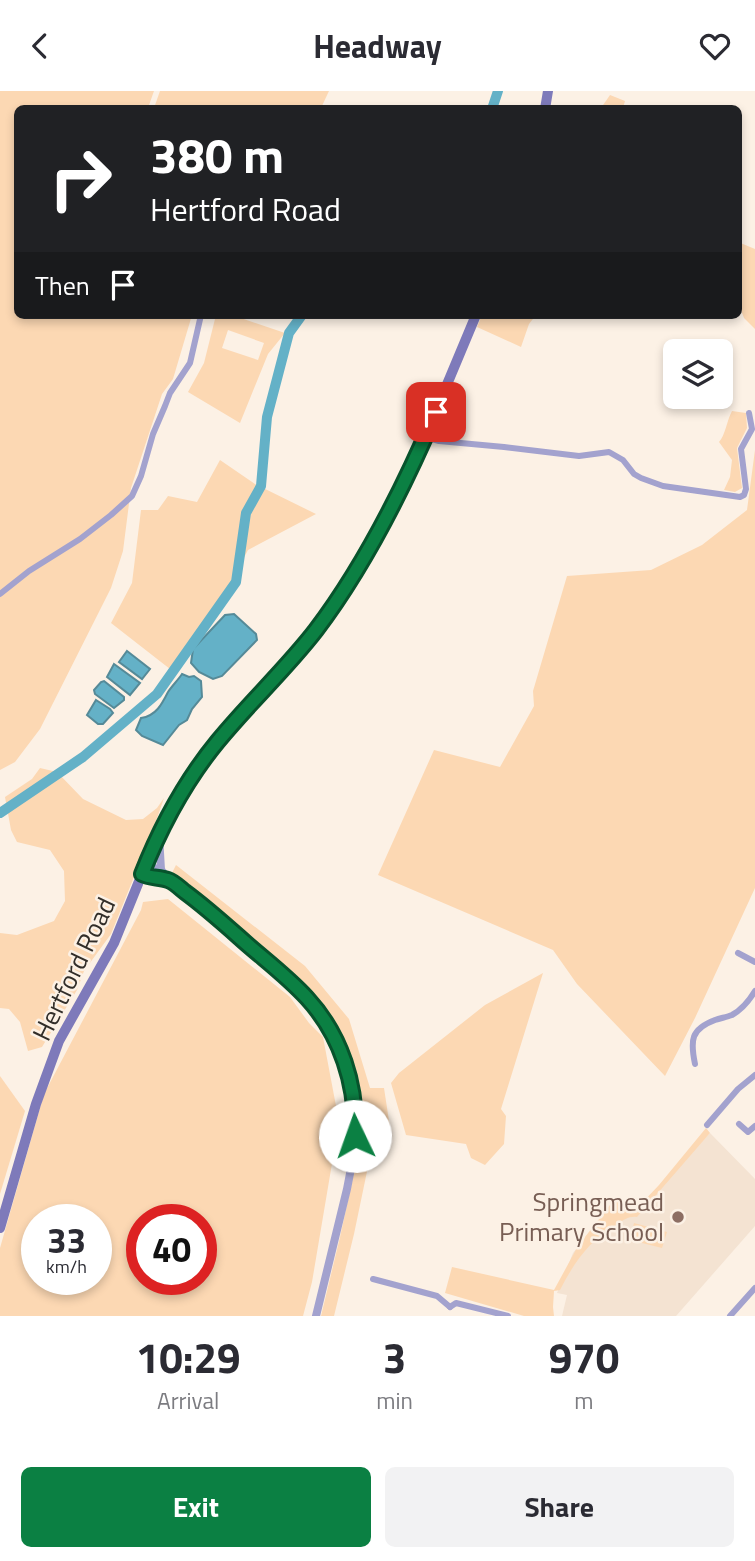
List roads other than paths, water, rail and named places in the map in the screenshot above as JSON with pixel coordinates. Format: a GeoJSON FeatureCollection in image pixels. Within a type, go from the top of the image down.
{"type":"FeatureCollection","features":[{"type":"Feature","properties":{"kind":"main road","name":"Hertford Road"},"geometry":{"type":"LineString","coordinates":[[0,1227],[36,1104],[59,1041],[114,943],[159,832],[183,790],[218,741],[316,630],[356,570],[389,512],[425,437],[473,319]]}},
{"type":"Feature","properties":{"kind":"street"},"geometry":{"type":"LineString","coordinates":[[0,594],[29,571],[80,539],[132,496],[170,393],[190,363],[200,319]]}},
{"type":"Feature","properties":{"kind":"street"},"geometry":{"type":"LineString","coordinates":[[425,437],[439,441],[579,456],[609,452],[623,460],[634,474],[663,486],[740,497],[746,489],[741,449],[751,429],[749,413]]}},
{"type":"Feature","properties":{"kind":"street"},"geometry":{"type":"LineString","coordinates":[[159,832],[161,870],[307,998],[323,1017],[341,1051],[351,1082],[356,1119],[354,1153],[316,1316]]}},
{"type":"Feature","properties":{"kind":"street"},"geometry":{"type":"LineString","coordinates":[[144,870],[161,870]]}},
{"type":"Feature","properties":{"kind":"street"},"geometry":{"type":"LineString","coordinates":[[144,870],[170,880]]}},
{"type":"Feature","properties":{"kind":"street"},"geometry":{"type":"LineString","coordinates":[[738,953],[755,962]]}},
{"type":"Feature","properties":{"kind":"street"},"geometry":{"type":"LineString","coordinates":[[695,1064],[691,1044],[696,1031],[702,1025],[731,1015],[747,1004],[755,991]]}},
{"type":"Feature","properties":{"kind":"street"},"geometry":{"type":"LineString","coordinates":[[707,1125],[738,1089],[755,1075]]}},
{"type":"Feature","properties":{"kind":"street"},"geometry":{"type":"LineString","coordinates":[[738,1124],[748,1132],[755,1126]]}},
{"type":"Feature","properties":{"kind":"street"},"geometry":{"type":"LineString","coordinates":[[373,1279],[437,1296],[450,1307]]}},
{"type":"Feature","properties":{"kind":"street"},"geometry":{"type":"LineString","coordinates":[[730,1316],[755,1288]]}},
{"type":"Feature","properties":{"kind":"street"},"geometry":{"type":"LineString","coordinates":[[447,1316],[450,1307],[456,1304],[508,1316]]}},
{"type":"Feature","properties":{"kind":"water"},"geometry":{"type":"Polygon","coordinates":[[[234,614],[256,634],[257,640],[222,676],[213,679],[199,672],[191,663],[193,649],[225,615],[234,614]]]}},
{"type":"Feature","properties":{"kind":"water"},"geometry":{"type":"Polygon","coordinates":[[[127,651],[150,669],[142,679],[119,662],[127,651]]]}},
{"type":"Feature","properties":{"kind":"water"},"geometry":{"type":"Polygon","coordinates":[[[114,664],[140,683],[130,695],[107,677],[114,664]]]}},
{"type":"Feature","properties":{"kind":"water"},"geometry":{"type":"Polygon","coordinates":[[[182,674],[194,676],[201,681],[202,697],[187,720],[179,725],[163,745],[142,736],[136,730],[141,718],[158,709],[182,674]]]}},
{"type":"Feature","properties":{"kind":"water"},"geometry":{"type":"Polygon","coordinates":[[[104,681],[124,697],[114,708],[95,694],[94,690],[104,681]]]}},
{"type":"Feature","properties":{"kind":"water"},"geometry":{"type":"Polygon","coordinates":[[[96,700],[113,713],[103,724],[98,724],[87,715],[96,700]]]}},
{"type":"Feature","properties":{"kind":"waterway"},"geometry":{"type":"LineString","coordinates":[[493,105],[498,91]]}},
{"type":"Feature","properties":{"kind":"waterway"},"geometry":{"type":"LineString","coordinates":[[0,813],[83,757],[157,694],[236,582],[246,513],[261,486],[267,417],[289,333],[299,319]]}},
{"type":"Feature","properties":{"kind":"place","name":"Springmead Primary School"},"geometry":{"type":"Point","coordinates":[678,1217]}}]}
